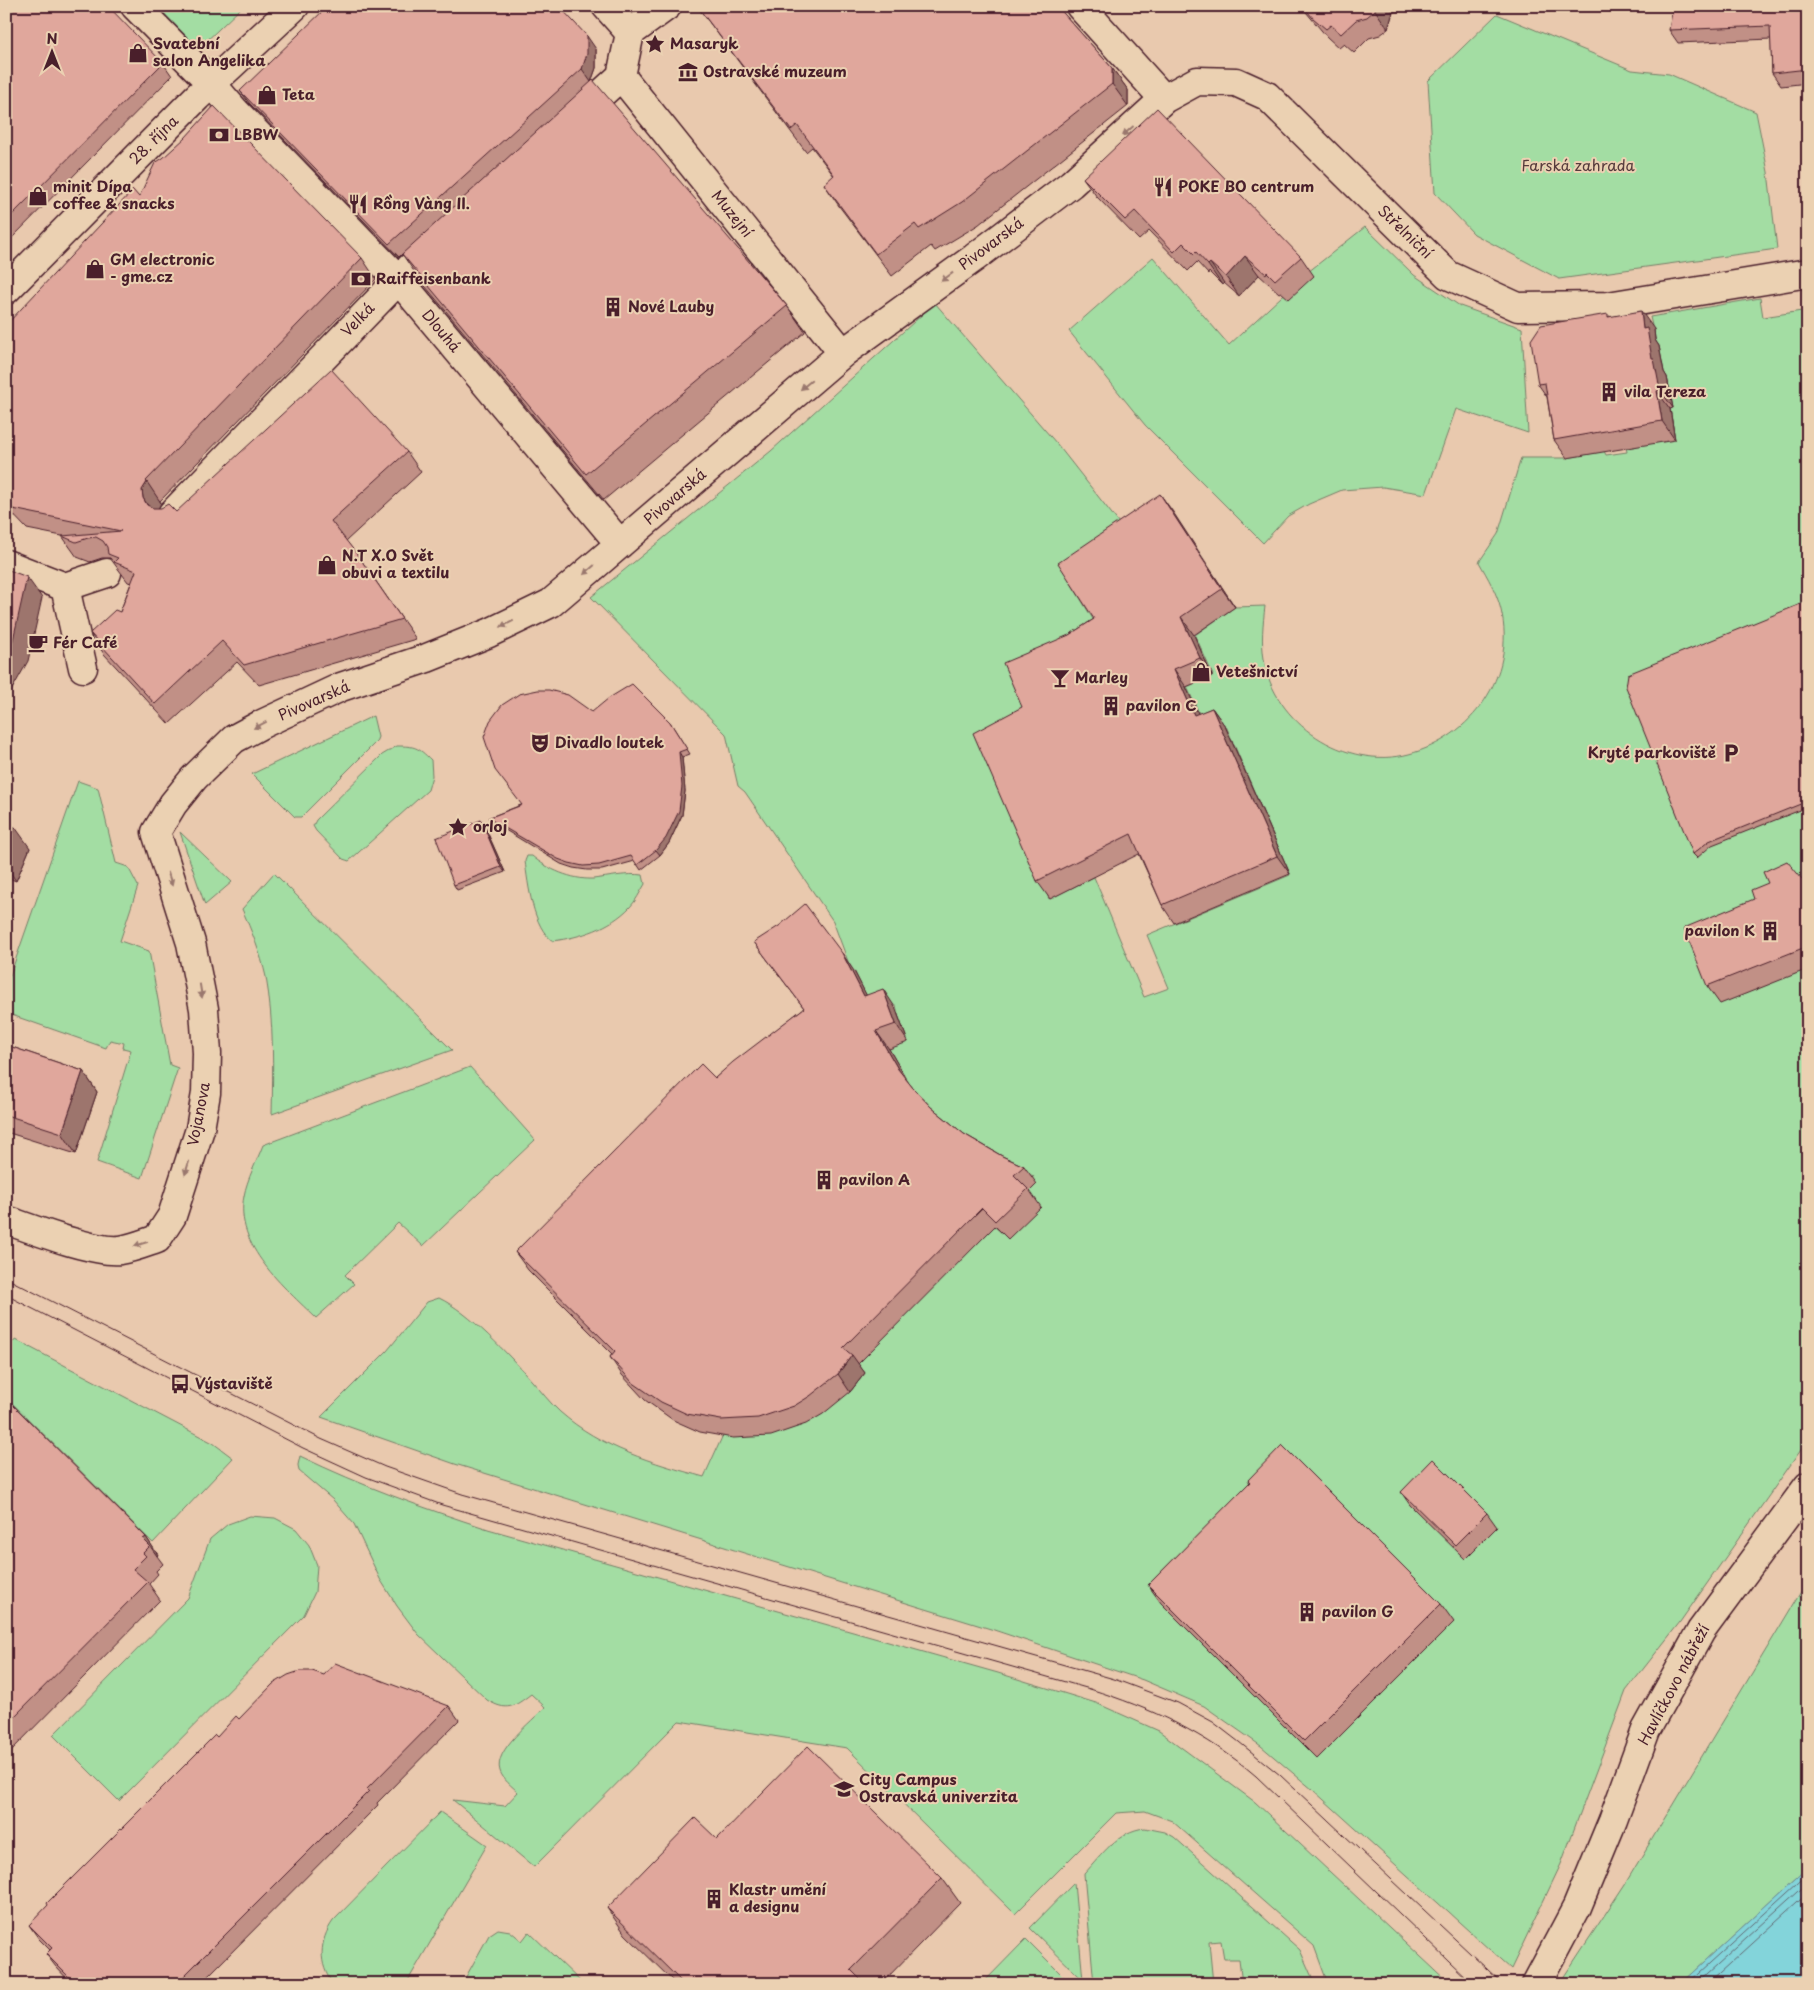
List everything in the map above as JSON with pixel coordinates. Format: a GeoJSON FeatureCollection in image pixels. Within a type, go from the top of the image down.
{"type":"FeatureCollection","features":[{"type":"Feature","properties":{"kind":"street","name":"Dlouhá"},"geometry":{"type":"LineString","coordinates":[[135,6],[204,90],[235,111],[398,279],[620,544]]}},
{"type":"Feature","properties":{"kind":"street","name":"28. října"},"geometry":{"type":"LineString","coordinates":[[6,290],[204,90],[295,6]]}},
{"type":"Feature","properties":{"kind":"street"},"geometry":{"type":"LineString","coordinates":[[606,6],[630,33]]}},
{"type":"Feature","properties":{"kind":"street"},"geometry":{"type":"LineString","coordinates":[[556,135],[621,76],[630,33],[667,6]]}},
{"type":"Feature","properties":{"kind":"street"},"geometry":{"type":"LineString","coordinates":[[1080,6],[1164,99]]}},
{"type":"Feature","properties":{"kind":"street","name":"Muzejní"},"geometry":{"type":"LineString","coordinates":[[621,76],[843,353]]}},
{"type":"Feature","properties":{"kind":"street","name":"Střelniční"},"geometry":{"type":"LineString","coordinates":[[1164,99],[1197,81],[1236,82],[1267,96],[1448,275],[1518,307],[1608,306],[1808,273]]}},
{"type":"Feature","properties":{"kind":"street","name":"Pivovarská"},"geometry":{"type":"LineString","coordinates":[[156,832],[173,804],[194,778],[234,739],[341,688],[490,633],[551,603],[843,353],[974,258],[1071,184],[1164,99]]}},
{"type":"Feature","properties":{"kind":"street","name":"Velká"},"geometry":{"type":"LineString","coordinates":[[172,514],[398,279],[426,253]]}},
{"type":"Feature","properties":{"kind":"street"},"geometry":{"type":"LineString","coordinates":[[6,564],[65,587],[107,573]]}},
{"type":"Feature","properties":{"kind":"street"},"geometry":{"type":"LineString","coordinates":[[65,587],[83,668]]}},
{"type":"Feature","properties":{"kind":"street","name":"Vojanova"},"geometry":{"type":"LineString","coordinates":[[6,1220],[46,1234],[93,1247],[118,1250],[157,1239],[172,1216],[200,1129],[206,1093],[207,1053],[204,1009],[192,943],[156,832]]}},
{"type":"Feature","properties":{"kind":"street","name":"Havlíčkovo nábřeží"},"geometry":{"type":"LineString","coordinates":[[1536,1984],[1577,1907],[1651,1722],[1701,1631],[1808,1486]]}},
{"type":"Feature","properties":{"kind":"green space"},"geometry":{"type":"Polygon","coordinates":[[[157,6],[243,6],[198,49],[157,6]]]}},
{"type":"Feature","properties":{"kind":"green space","name":"Farská zahrada"},"geometry":{"type":"Polygon","coordinates":[[[1497,14],[1632,70],[1669,74],[1756,112],[1768,172],[1777,249],[1559,279],[1474,234],[1435,193],[1428,81],[1497,14]]]}},
{"type":"Feature","properties":{"kind":"green space"},"geometry":{"type":"Polygon","coordinates":[[[1365,227],[1414,275],[1460,306],[1522,328],[1528,433],[1456,409],[1426,494],[1383,487],[1342,490],[1309,504],[1288,516],[1263,543],[1145,425],[1069,331],[1153,257],[1229,345],[1308,272],[1365,227]]]}},
{"type":"Feature","properties":{"kind":"green space"},"geometry":{"type":"Polygon","coordinates":[[[1760,298],[1763,317],[1808,310],[1808,1440],[1680,1622],[1626,1691],[1561,1864],[1511,1969],[1313,1790],[1261,1746],[1204,1706],[1143,1680],[994,1630],[455,1464],[321,1417],[387,1351],[427,1302],[439,1298],[463,1313],[488,1335],[556,1408],[576,1425],[628,1453],[704,1477],[723,1435],[848,1361],[989,1222],[1003,1234],[1024,1188],[1034,1176],[991,1162],[915,1093],[884,1044],[902,1036],[896,1005],[871,1012],[849,964],[833,921],[745,792],[738,786],[726,734],[591,597],[771,451],[935,303],[1057,444],[1130,537],[1069,580],[1104,637],[1034,725],[985,751],[1049,899],[1094,877],[1144,997],[1169,988],[1147,935],[1290,875],[1226,726],[1208,733],[1187,687],[1213,675],[1195,635],[1235,607],[1265,606],[1263,646],[1270,682],[1282,703],[1297,722],[1316,737],[1338,748],[1361,755],[1385,757],[1409,754],[1431,746],[1452,734],[1470,719],[1484,701],[1495,680],[1502,658],[1504,634],[1501,610],[1495,592],[1479,562],[1498,534],[1521,458],[1567,458],[1604,451],[1606,455],[1627,452],[1626,447],[1675,439],[1667,377],[1664,377],[1650,317],[1760,298]]]}},
{"type":"Feature","properties":{"kind":"green space"},"geometry":{"type":"Polygon","coordinates":[[[373,716],[378,737],[376,742],[301,817],[295,817],[252,774],[373,716]]]}},
{"type":"Feature","properties":{"kind":"green space"},"geometry":{"type":"Polygon","coordinates":[[[397,746],[416,748],[431,760],[432,776],[428,790],[349,861],[343,859],[313,826],[316,820],[382,755],[397,746]]]}},
{"type":"Feature","properties":{"kind":"green space"},"geometry":{"type":"Polygon","coordinates":[[[78,781],[98,788],[116,863],[128,867],[138,886],[120,941],[149,951],[170,1065],[178,1068],[142,1178],[97,1162],[131,1050],[123,1048],[124,1043],[110,1040],[106,1048],[6,1013],[6,987],[78,781]]]}},
{"type":"Feature","properties":{"kind":"green space"},"geometry":{"type":"Polygon","coordinates":[[[180,832],[232,882],[205,905],[180,832]]]}},
{"type":"Feature","properties":{"kind":"green space"},"geometry":{"type":"Polygon","coordinates":[[[527,856],[532,856],[545,865],[568,876],[593,879],[624,875],[643,875],[645,884],[632,905],[613,921],[584,934],[553,941],[546,935],[536,916],[525,861],[527,856]]]}},
{"type":"Feature","properties":{"kind":"green space"},"geometry":{"type":"Polygon","coordinates":[[[274,873],[452,1050],[272,1114],[273,1080],[269,994],[261,960],[242,909],[274,873]]]}},
{"type":"Feature","properties":{"kind":"green space"},"geometry":{"type":"Polygon","coordinates":[[[470,1067],[535,1140],[423,1246],[398,1223],[345,1275],[354,1284],[316,1318],[264,1264],[247,1232],[243,1214],[245,1190],[263,1145],[470,1067]]]}},
{"type":"Feature","properties":{"kind":"green space"},"geometry":{"type":"Polygon","coordinates":[[[16,1340],[213,1443],[233,1458],[153,1543],[6,1397],[6,1346],[16,1340]]]}},
{"type":"Feature","properties":{"kind":"green space"},"geometry":{"type":"Polygon","coordinates":[[[300,1456],[393,1496],[488,1529],[998,1673],[1096,1703],[1159,1731],[1255,1802],[1450,1984],[1328,1984],[1314,1946],[1172,1821],[1145,1811],[1116,1813],[1015,1914],[847,1748],[679,1721],[534,1867],[453,1800],[505,1806],[518,1792],[501,1774],[499,1763],[502,1754],[515,1737],[545,1707],[531,1694],[515,1705],[505,1707],[487,1700],[418,1634],[380,1579],[354,1524],[333,1500],[299,1471],[300,1456]]]}},
{"type":"Feature","properties":{"kind":"green space"},"geometry":{"type":"Polygon","coordinates":[[[250,1516],[275,1518],[296,1529],[309,1545],[317,1565],[315,1592],[304,1615],[119,1801],[53,1735],[188,1598],[210,1539],[228,1524],[250,1516]]]}},
{"type":"Feature","properties":{"kind":"green space"},"geometry":{"type":"Polygon","coordinates":[[[1808,1580],[1808,1867],[1680,1984],[1559,1984],[1625,1884],[1808,1580]]]}},
{"type":"Feature","properties":{"kind":"green space"},"geometry":{"type":"Polygon","coordinates":[[[440,1812],[487,1845],[406,1984],[333,1984],[325,1969],[322,1952],[328,1929],[333,1921],[440,1812]]]}},
{"type":"Feature","properties":{"kind":"green space"},"geometry":{"type":"Polygon","coordinates":[[[1145,1828],[1165,1832],[1174,1837],[1300,1950],[1315,1984],[1242,1984],[1239,1959],[1224,1959],[1221,1941],[1209,1942],[1213,1984],[1094,1984],[1084,1874],[1118,1839],[1135,1830],[1145,1828]]]}},
{"type":"Feature","properties":{"kind":"green space"},"geometry":{"type":"Polygon","coordinates":[[[1074,1883],[1083,1980],[1030,1928],[1074,1883]]]}},
{"type":"Feature","properties":{"kind":"green space"},"geometry":{"type":"Polygon","coordinates":[[[498,1929],[510,1931],[522,1941],[529,1932],[583,1984],[462,1984],[489,1935],[498,1929]]]}},
{"type":"Feature","properties":{"kind":"green space"},"geometry":{"type":"Polygon","coordinates":[[[1026,1939],[1071,1984],[982,1984],[1026,1939]]]}},
{"type":"Feature","properties":{"kind":"water"},"geometry":{"type":"Polygon","coordinates":[[[1808,1867],[1808,1984],[1680,1984],[1808,1867]]]}},
{"type":"Feature","properties":{"kind":"building"},"geometry":{"type":"Polygon","coordinates":[[[6,6],[108,6],[163,63],[6,221],[6,6]]]}},
{"type":"Feature","properties":{"kind":"building"},"geometry":{"type":"Polygon","coordinates":[[[328,6],[559,6],[587,36],[587,54],[582,69],[389,244],[240,91],[328,6]]]}},
{"type":"Feature","properties":{"kind":"building"},"geometry":{"type":"Polygon","coordinates":[[[697,6],[1057,6],[1112,68],[1112,84],[962,202],[919,229],[915,224],[876,254],[824,184],[834,175],[797,125],[791,130],[697,6]]]}},
{"type":"Feature","properties":{"kind":"building"},"geometry":{"type":"Polygon","coordinates":[[[1303,6],[1376,6],[1375,10],[1367,17],[1356,20],[1341,34],[1331,25],[1326,29],[1303,6]]]}},
{"type":"Feature","properties":{"kind":"building"},"geometry":{"type":"Polygon","coordinates":[[[1673,6],[1808,6],[1808,69],[1772,73],[1770,26],[1669,30],[1673,6]]]}},
{"type":"Feature","properties":{"kind":"building","name":"Nové Lauby"},"geometry":{"type":"Polygon","coordinates":[[[593,80],[787,306],[586,474],[402,254],[593,80]]]}},
{"type":"Feature","properties":{"kind":"building"},"geometry":{"type":"Polygon","coordinates":[[[214,106],[362,258],[146,481],[142,490],[143,498],[147,505],[153,508],[161,508],[168,504],[176,512],[331,369],[407,452],[331,521],[359,557],[402,619],[244,665],[222,641],[155,704],[90,633],[115,610],[120,612],[136,571],[114,562],[118,558],[108,554],[107,547],[103,541],[96,537],[76,542],[62,536],[121,531],[13,509],[6,502],[6,325],[133,190],[139,197],[155,163],[185,138],[214,106]]]}},
{"type":"Feature","properties":{"kind":"building"},"geometry":{"type":"Polygon","coordinates":[[[1157,108],[1301,257],[1275,280],[1245,256],[1226,277],[1210,263],[1208,265],[1196,252],[1194,254],[1183,243],[1174,252],[1135,211],[1125,220],[1083,178],[1157,108]]]}},
{"type":"Feature","properties":{"kind":"building","name":"vila Tereza"},"geometry":{"type":"Polygon","coordinates":[[[1641,311],[1643,329],[1647,328],[1660,390],[1657,391],[1662,421],[1554,440],[1545,383],[1538,384],[1531,340],[1541,325],[1608,314],[1608,317],[1641,311]]]}},
{"type":"Feature","properties":{"kind":"building","name":"pavilon C"},"geometry":{"type":"Polygon","coordinates":[[[1160,494],[1222,589],[1181,617],[1200,658],[1174,669],[1194,715],[1212,708],[1277,856],[1162,905],[1131,834],[1037,881],[973,733],[1022,707],[1003,663],[1069,635],[1094,619],[1058,563],[1160,494]]]}},
{"type":"Feature","properties":{"kind":"building"},"geometry":{"type":"Polygon","coordinates":[[[6,569],[27,577],[13,640],[6,653],[6,569]]]}},
{"type":"Feature","properties":{"kind":"building","name":"Kryté parkoviště"},"geometry":{"type":"Polygon","coordinates":[[[1808,601],[1808,801],[1709,841],[1693,854],[1626,687],[1628,674],[1808,601]]]}},
{"type":"Feature","properties":{"kind":"building"},"geometry":{"type":"Polygon","coordinates":[[[632,684],[670,722],[687,749],[679,752],[682,786],[679,811],[666,838],[656,850],[637,865],[631,856],[599,865],[583,866],[558,859],[488,818],[522,805],[495,770],[484,737],[490,721],[502,705],[519,694],[549,690],[568,695],[592,712],[609,698],[632,684]]]}},
{"type":"Feature","properties":{"kind":"building"},"geometry":{"type":"Polygon","coordinates":[[[481,820],[501,867],[454,885],[436,838],[481,820]]]}},
{"type":"Feature","properties":{"kind":"building"},"geometry":{"type":"Polygon","coordinates":[[[6,823],[15,827],[6,847],[6,823]]]}},
{"type":"Feature","properties":{"kind":"building","name":"pavilon K"},"geometry":{"type":"Polygon","coordinates":[[[1787,861],[1802,879],[1808,877],[1808,946],[1707,986],[1684,928],[1754,899],[1751,890],[1768,883],[1763,872],[1787,861]]]}},
{"type":"Feature","properties":{"kind":"building","name":"pavilon A"},"geometry":{"type":"Polygon","coordinates":[[[805,904],[842,953],[864,996],[883,989],[896,1024],[876,1031],[898,1069],[931,1107],[964,1134],[1002,1156],[1024,1166],[1014,1175],[1028,1189],[995,1221],[982,1208],[843,1348],[852,1355],[838,1374],[810,1396],[794,1406],[758,1418],[721,1420],[687,1414],[661,1402],[632,1382],[610,1357],[615,1351],[515,1252],[701,1064],[715,1078],[804,1008],[754,942],[779,926],[805,904]]]}},
{"type":"Feature","properties":{"kind":"building"},"geometry":{"type":"Polygon","coordinates":[[[6,1045],[83,1071],[62,1133],[6,1115],[6,1045]]]}},
{"type":"Feature","properties":{"kind":"building"},"geometry":{"type":"Polygon","coordinates":[[[6,1398],[146,1537],[143,1539],[150,1546],[143,1553],[146,1556],[133,1569],[148,1582],[6,1725],[6,1398]]]}},
{"type":"Feature","properties":{"kind":"building","name":"pavilon G"},"geometry":{"type":"Polygon","coordinates":[[[1282,1445],[1441,1604],[1304,1741],[1148,1585],[1250,1482],[1248,1480],[1282,1445]]]}},
{"type":"Feature","properties":{"kind":"building"},"geometry":{"type":"Polygon","coordinates":[[[1433,1459],[1487,1513],[1455,1545],[1401,1492],[1433,1459]]]}},
{"type":"Feature","properties":{"kind":"building"},"geometry":{"type":"Polygon","coordinates":[[[335,1663],[449,1706],[367,1789],[369,1791],[176,1984],[76,1984],[46,1954],[52,1948],[29,1925],[48,1905],[47,1903],[215,1735],[217,1737],[236,1716],[239,1719],[273,1684],[288,1675],[300,1671],[312,1671],[324,1675],[335,1663]]]}},
{"type":"Feature","properties":{"kind":"building"},"geometry":{"type":"Polygon","coordinates":[[[808,1746],[942,1878],[851,1970],[865,1984],[684,1984],[607,1908],[695,1818],[717,1839],[808,1746]]]}},
{"type":"Feature","properties":{"kind":"tram line"},"geometry":{"type":"LineString","coordinates":[[6,1278],[321,1439],[385,1467],[462,1494],[1114,1679],[1178,1703],[1213,1722],[1280,1775],[1503,1984]]}},
{"type":"Feature","properties":{"kind":"tram line"},"geometry":{"type":"LineString","coordinates":[[6,1295],[303,1448],[366,1477],[442,1505],[1090,1689],[1113,1696],[1178,1724],[1218,1747],[1256,1776],[1473,1984]]}},
{"type":"Feature","properties":{"kind":"place","name":"Masaryk"},"geometry":{"type":"Point","coordinates":[655,44]}},
{"type":"Feature","properties":{"kind":"place","name":"Svatební salon Angelika"},"geometry":{"type":"Point","coordinates":[138,53]}},
{"type":"Feature","properties":{"kind":"place","name":"Ostravské muzeum"},"geometry":{"type":"Point","coordinates":[688,72]}},
{"type":"Feature","properties":{"kind":"place","name":"Teta"},"geometry":{"type":"Point","coordinates":[267,95]}},
{"type":"Feature","properties":{"kind":"place","name":"LBBW"},"geometry":{"type":"Point","coordinates":[219,135]}},
{"type":"Feature","properties":{"kind":"place","name":"POKE BO centrum"},"geometry":{"type":"Point","coordinates":[1163,187]}},
{"type":"Feature","properties":{"kind":"place","name":"minit Dípa coffee & snacks"},"geometry":{"type":"Point","coordinates":[38,196]}},
{"type":"Feature","properties":{"kind":"place","name":"Rồng Vàng II."},"geometry":{"type":"Point","coordinates":[358,204]}},
{"type":"Feature","properties":{"kind":"place","name":"GM electronic - gme.cz"},"geometry":{"type":"Point","coordinates":[95,269]}},
{"type":"Feature","properties":{"kind":"place","name":"Raiffeisenbank"},"geometry":{"type":"Point","coordinates":[361,279]}},
{"type":"Feature","properties":{"kind":"place","name":"Nové Lauby"},"geometry":{"type":"Point","coordinates":[613,307]}},
{"type":"Feature","properties":{"kind":"place","name":"vila Tereza"},"geometry":{"type":"Point","coordinates":[1609,392]}},
{"type":"Feature","properties":{"kind":"place","name":"N.T X.O Svět obuvi a textilu"},"geometry":{"type":"Point","coordinates":[327,565]}},
{"type":"Feature","properties":{"kind":"place","name":"Fér Café"},"geometry":{"type":"Point","coordinates":[38,643]}},
{"type":"Feature","properties":{"kind":"place","name":"Vetešnictví"},"geometry":{"type":"Point","coordinates":[1201,672]}},
{"type":"Feature","properties":{"kind":"place","name":"Marley"},"geometry":{"type":"Point","coordinates":[1060,678]}},
{"type":"Feature","properties":{"kind":"place","name":"pavilon C"},"geometry":{"type":"Point","coordinates":[1111,706]}},
{"type":"Feature","properties":{"kind":"place","name":"Divadlo loutek"},"geometry":{"type":"Point","coordinates":[540,743]}},
{"type":"Feature","properties":{"kind":"place","name":"Kryté parkoviště"},"geometry":{"type":"Point","coordinates":[1731,753]}},
{"type":"Feature","properties":{"kind":"place","name":"orloj"},"geometry":{"type":"Point","coordinates":[458,827]}},
{"type":"Feature","properties":{"kind":"place","name":"pavilon K"},"geometry":{"type":"Point","coordinates":[1770,931]}},
{"type":"Feature","properties":{"kind":"place","name":"pavilon A"},"geometry":{"type":"Point","coordinates":[824,1180]}},
{"type":"Feature","properties":{"kind":"place","name":"Výstaviště"},"geometry":{"type":"Point","coordinates":[180,1384]}},
{"type":"Feature","properties":{"kind":"place","name":"pavilon G"},"geometry":{"type":"Point","coordinates":[1307,1612]}},
{"type":"Feature","properties":{"kind":"place","name":"City Campus Ostravská univerzita"},"geometry":{"type":"Point","coordinates":[844,1789]}},
{"type":"Feature","properties":{"kind":"place","name":"Klastr umění a designu"},"geometry":{"type":"Point","coordinates":[714,1899]}}]}
